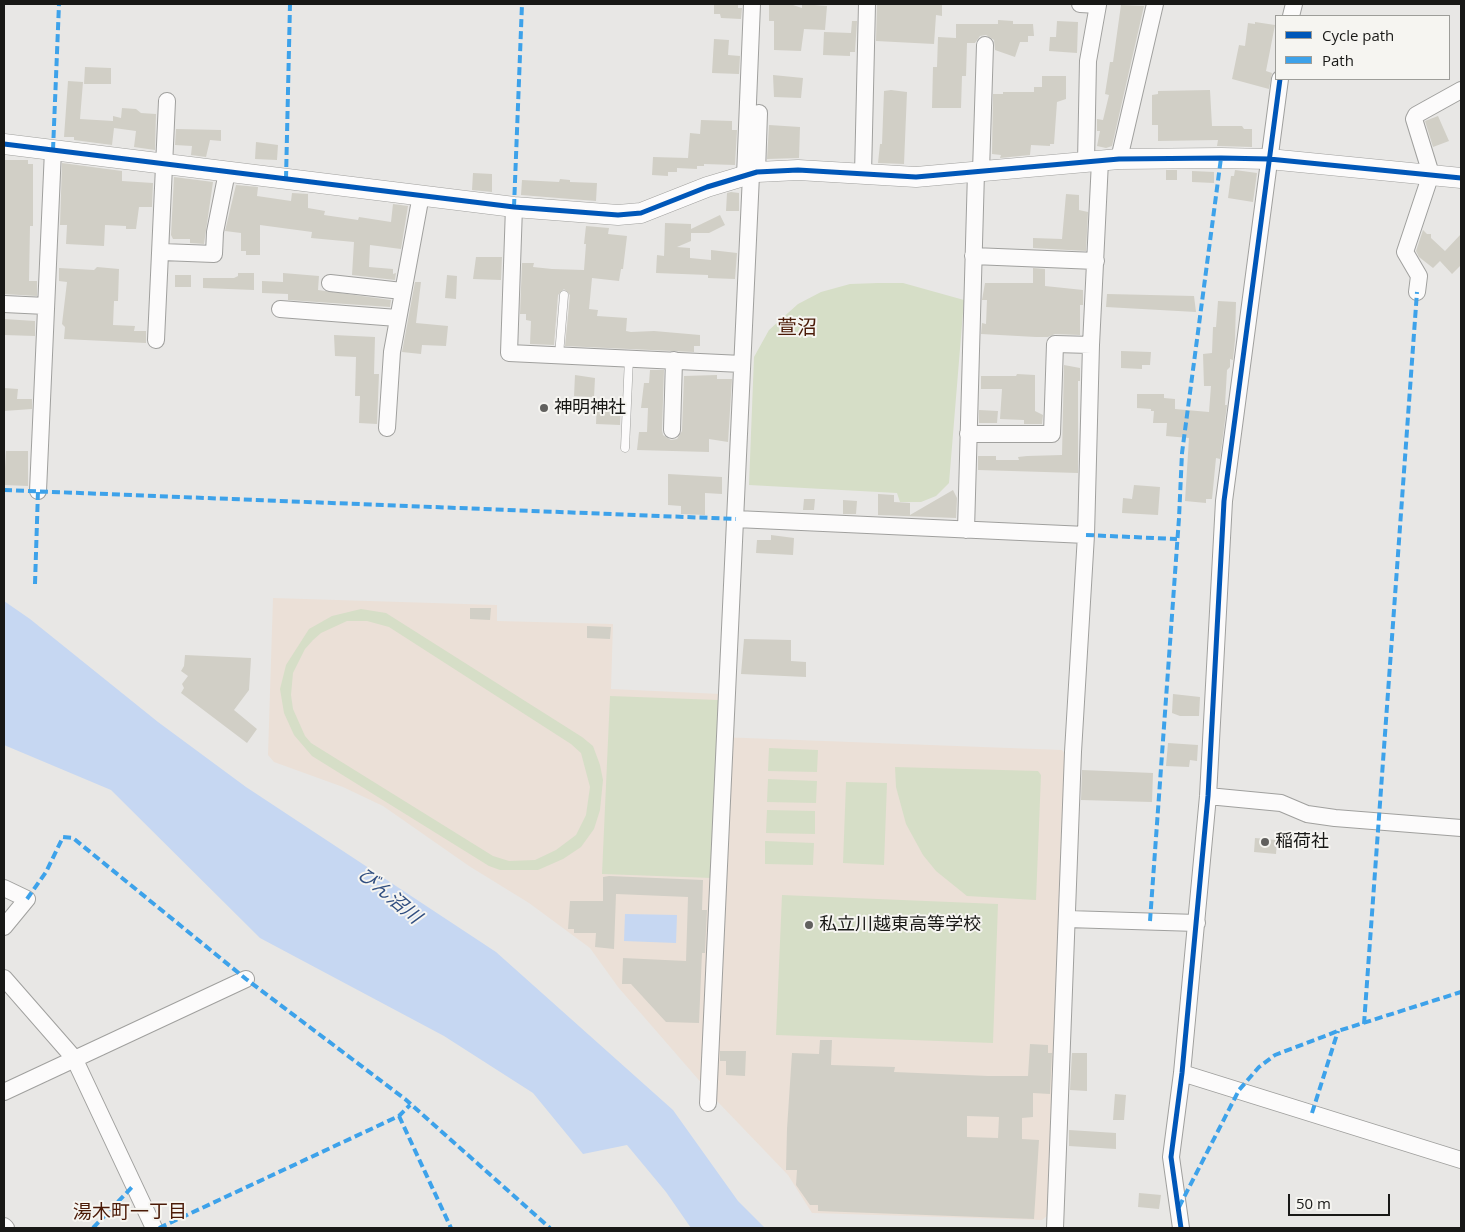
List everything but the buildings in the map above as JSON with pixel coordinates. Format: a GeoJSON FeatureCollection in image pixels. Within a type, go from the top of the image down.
{"type":"FeatureCollection","features":[{"type":"Feature","properties":{"kind":"street"},"geometry":{"type":"LineString","coordinates":[[862,174],[867,4]]}},
{"type":"Feature","properties":{"kind":"street"},"geometry":{"type":"LineString","coordinates":[[1055,1228],[1073,752],[1086,535],[1090,345],[1102,161],[1088,61],[1098,5],[1080,4]]}},
{"type":"Feature","properties":{"kind":"street"},"geometry":{"type":"LineString","coordinates":[[1102,161],[1155,4]]}},
{"type":"Feature","properties":{"kind":"street"},"geometry":{"type":"LineString","coordinates":[[708,1103],[736,519],[757,10]]}},
{"type":"Feature","properties":{"kind":"street"},"geometry":{"type":"LineString","coordinates":[[966,530],[973,256],[985,45]]}},
{"type":"Feature","properties":{"kind":"street"},"geometry":{"type":"LineString","coordinates":[[1181,1228],[1171,1157],[1182,1073],[1208,796],[1224,501],[1280,80]]}},
{"type":"Feature","properties":{"kind":"street"},"geometry":{"type":"LineString","coordinates":[[1417,292],[1419,276],[1404,252],[1431,174],[1414,119],[1416,114],[1461,90]]}},
{"type":"Feature","properties":{"kind":"street"},"geometry":{"type":"LineString","coordinates":[[156,340],[162,252],[167,101]]}},
{"type":"Feature","properties":{"kind":"street"},"geometry":{"type":"LineString","coordinates":[[4,144],[514,207],[629,215],[641,213],[707,187],[751,174],[798,170],[916,177],[1102,161],[1269,159],[1461,178]]}},
{"type":"Feature","properties":{"kind":"street"},"geometry":{"type":"LineString","coordinates":[[38,491],[53,150]]}},
{"type":"Feature","properties":{"kind":"street"},"geometry":{"type":"LineString","coordinates":[[162,252],[214,254],[215,232],[226,172]]}},
{"type":"Feature","properties":{"kind":"street"},"geometry":{"type":"LineString","coordinates":[[387,428],[390,370],[397,318],[421,195]]}},
{"type":"Feature","properties":{"kind":"street"},"geometry":{"type":"LineString","coordinates":[[514,207],[509,354],[742,364]]}},
{"type":"Feature","properties":{"kind":"street"},"geometry":{"type":"LineString","coordinates":[[973,256],[1096,261]]}},
{"type":"Feature","properties":{"kind":"street"},"geometry":{"type":"LineString","coordinates":[[330,284],[402,291]]}},
{"type":"Feature","properties":{"kind":"street"},"geometry":{"type":"LineString","coordinates":[[4,304],[46,306]]}},
{"type":"Feature","properties":{"kind":"street"},"geometry":{"type":"LineString","coordinates":[[280,309],[397,318]]}},
{"type":"Feature","properties":{"kind":"street"},"geometry":{"type":"LineString","coordinates":[[968,434],[1052,434],[1055,344],[1090,345]]}},
{"type":"Feature","properties":{"kind":"street"},"geometry":{"type":"LineString","coordinates":[[672,430],[674,360]]}},
{"type":"Feature","properties":{"kind":"street"},"geometry":{"type":"LineString","coordinates":[[736,519],[1086,535]]}},
{"type":"Feature","properties":{"kind":"street"},"geometry":{"type":"LineString","coordinates":[[1208,796],[1281,802],[1307,814],[1335,818],[1461,828]]}},
{"type":"Feature","properties":{"kind":"street"},"geometry":{"type":"LineString","coordinates":[[4,888],[27,899],[4,927]]}},
{"type":"Feature","properties":{"kind":"street"},"geometry":{"type":"LineString","coordinates":[[1067,919],[1197,923]]}},
{"type":"Feature","properties":{"kind":"street"},"geometry":{"type":"LineString","coordinates":[[4,978],[74,1058],[154,1228]]}},
{"type":"Feature","properties":{"kind":"street"},"geometry":{"type":"LineString","coordinates":[[4,1092],[246,979]]}},
{"type":"Feature","properties":{"kind":"street"},"geometry":{"type":"LineString","coordinates":[[1182,1073],[1461,1160]]}},
{"type":"Feature","properties":{"kind":"lane"},"geometry":{"type":"LineString","coordinates":[[559,356],[564,295]]}},
{"type":"Feature","properties":{"kind":"lane"},"geometry":{"type":"LineString","coordinates":[[625,448],[629,358]]}},
{"type":"Feature","properties":{"kind":"shaded area","name":"私立川越東高等学校"},"geometry":{"type":"Polygon","coordinates":[[[273,598],[497,605],[497,621],[613,624],[611,689],[721,694],[719,737],[1062,750],[1065,754],[1047,1216],[1042,1220],[812,1213],[788,1175],[717,1101],[618,987],[590,948],[529,903],[469,866],[383,806],[343,787],[274,762],[268,755],[273,598]]]}},
{"type":"Feature","properties":{"kind":"green space"},"geometry":{"type":"Polygon","coordinates":[[[903,283],[964,300],[949,483],[936,496],[921,502],[900,502],[897,493],[749,485],[754,357],[769,330],[798,304],[821,292],[850,284],[903,283]]]}},
{"type":"Feature","properties":{"kind":"green space"},"geometry":{"type":"Polygon","coordinates":[[[361,609],[386,613],[582,737],[593,746],[603,780],[600,810],[594,829],[581,847],[563,859],[538,870],[500,870],[489,866],[312,756],[294,735],[284,713],[280,689],[286,665],[309,629],[332,616],[361,609]],[[347,621],[321,633],[305,649],[293,673],[291,695],[293,709],[305,736],[311,743],[493,856],[509,861],[535,860],[556,850],[576,835],[586,815],[590,787],[581,753],[571,744],[389,627],[367,621],[347,621]]]}},
{"type":"Feature","properties":{"kind":"green space"},"geometry":{"type":"Polygon","coordinates":[[[610,696],[718,700],[712,878],[602,874],[610,696]]]}},
{"type":"Feature","properties":{"kind":"green space"},"geometry":{"type":"Polygon","coordinates":[[[769,748],[818,750],[817,772],[768,771],[769,748]]]}},
{"type":"Feature","properties":{"kind":"green space"},"geometry":{"type":"Polygon","coordinates":[[[895,767],[1038,771],[1041,775],[1036,900],[967,896],[936,871],[923,855],[906,824],[896,787],[895,767]]]}},
{"type":"Feature","properties":{"kind":"green space"},"geometry":{"type":"Polygon","coordinates":[[[768,779],[817,781],[816,803],[767,802],[768,779]]]}},
{"type":"Feature","properties":{"kind":"green space"},"geometry":{"type":"Polygon","coordinates":[[[846,782],[887,783],[884,865],[843,863],[846,782]]]}},
{"type":"Feature","properties":{"kind":"green space"},"geometry":{"type":"Polygon","coordinates":[[[767,810],[815,811],[815,834],[766,833],[767,810]]]}},
{"type":"Feature","properties":{"kind":"green space"},"geometry":{"type":"Polygon","coordinates":[[[765,841],[814,843],[813,865],[765,864],[765,841]]]}},
{"type":"Feature","properties":{"kind":"green space"},"geometry":{"type":"Polygon","coordinates":[[[782,895],[998,904],[993,1043],[776,1035],[782,895]]]}},
{"type":"Feature","properties":{"kind":"water","name":"びん沼川"},"geometry":{"type":"Polygon","coordinates":[[[4,601],[30,619],[158,722],[246,787],[496,952],[673,1110],[738,1201],[765,1228],[691,1228],[666,1192],[627,1145],[583,1154],[533,1093],[444,1036],[260,938],[111,790],[4,745],[4,601]]]}},
{"type":"Feature","properties":{"kind":"water"},"geometry":{"type":"Polygon","coordinates":[[[625,914],[677,915],[676,943],[624,941],[625,914]]]}},
{"type":"Feature","properties":{"kind":"marked path"},"geometry":{"type":"LineString","coordinates":[[53,150],[59,4]]}},
{"type":"Feature","properties":{"kind":"marked path"},"geometry":{"type":"LineString","coordinates":[[286,179],[290,4]]}},
{"type":"Feature","properties":{"kind":"marked path"},"geometry":{"type":"LineString","coordinates":[[514,207],[522,4]]}},
{"type":"Feature","properties":{"kind":"marked path"},"geometry":{"type":"LineString","coordinates":[[1150,921],[1182,453],[1221,158]]}},
{"type":"Feature","properties":{"kind":"marked path"},"geometry":{"type":"LineString","coordinates":[[1364,1024],[1417,292]]}},
{"type":"Feature","properties":{"kind":"marked path"},"geometry":{"type":"LineString","coordinates":[[4,490],[736,519]]}},
{"type":"Feature","properties":{"kind":"marked path"},"geometry":{"type":"LineString","coordinates":[[35,584],[38,491]]}},
{"type":"Feature","properties":{"kind":"marked path"},"geometry":{"type":"LineString","coordinates":[[1086,535],[1177,539]]}},
{"type":"Feature","properties":{"kind":"marked path"},"geometry":{"type":"LineString","coordinates":[[27,899],[46,872],[63,837],[73,838],[246,979],[405,1099],[550,1228]]}},
{"type":"Feature","properties":{"kind":"marked path"},"geometry":{"type":"LineString","coordinates":[[1179,1207],[1239,1090],[1259,1067],[1275,1055],[1338,1031],[1461,992]]}},
{"type":"Feature","properties":{"kind":"marked path"},"geometry":{"type":"LineString","coordinates":[[1312,1113],[1338,1031]]}},
{"type":"Feature","properties":{"kind":"marked path"},"geometry":{"type":"LineString","coordinates":[[159,1228],[399,1116],[410,1105]]}},
{"type":"Feature","properties":{"kind":"marked path"},"geometry":{"type":"LineString","coordinates":[[399,1116],[451,1228]]}},
{"type":"Feature","properties":{"kind":"marked path"},"geometry":{"type":"LineString","coordinates":[[93,1228],[134,1185]]}},
{"type":"Feature","properties":{"kind":"cycle path"},"geometry":{"type":"LineString","coordinates":[[1181,1228],[1171,1157],[1182,1073],[1208,796],[1224,501],[1280,80]]}},
{"type":"Feature","properties":{"kind":"cycle path"},"geometry":{"type":"LineString","coordinates":[[4,144],[514,207],[618,215],[641,213],[707,187],[757,172],[798,170],[916,177],[1119,159],[1221,158],[1269,159],[1461,178]]}},
{"type":"Feature","properties":{"kind":"place","name":"神明神社"},"geometry":{"type":"Point","coordinates":[544,408]}},
{"type":"Feature","properties":{"kind":"place","name":"稲荷社"},"geometry":{"type":"Point","coordinates":[1265,842]}},
{"type":"Feature","properties":{"kind":"place","name":"私立川越東高等学校"},"geometry":{"type":"Point","coordinates":[809,925]}},
{"type":"Feature","properties":{"kind":"district","name":"萱沼"},"geometry":{"type":"Point","coordinates":[797,328]}},
{"type":"Feature","properties":{"kind":"district","name":"湯木町一丁目"},"geometry":{"type":"Point","coordinates":[130,1213]}}]}
